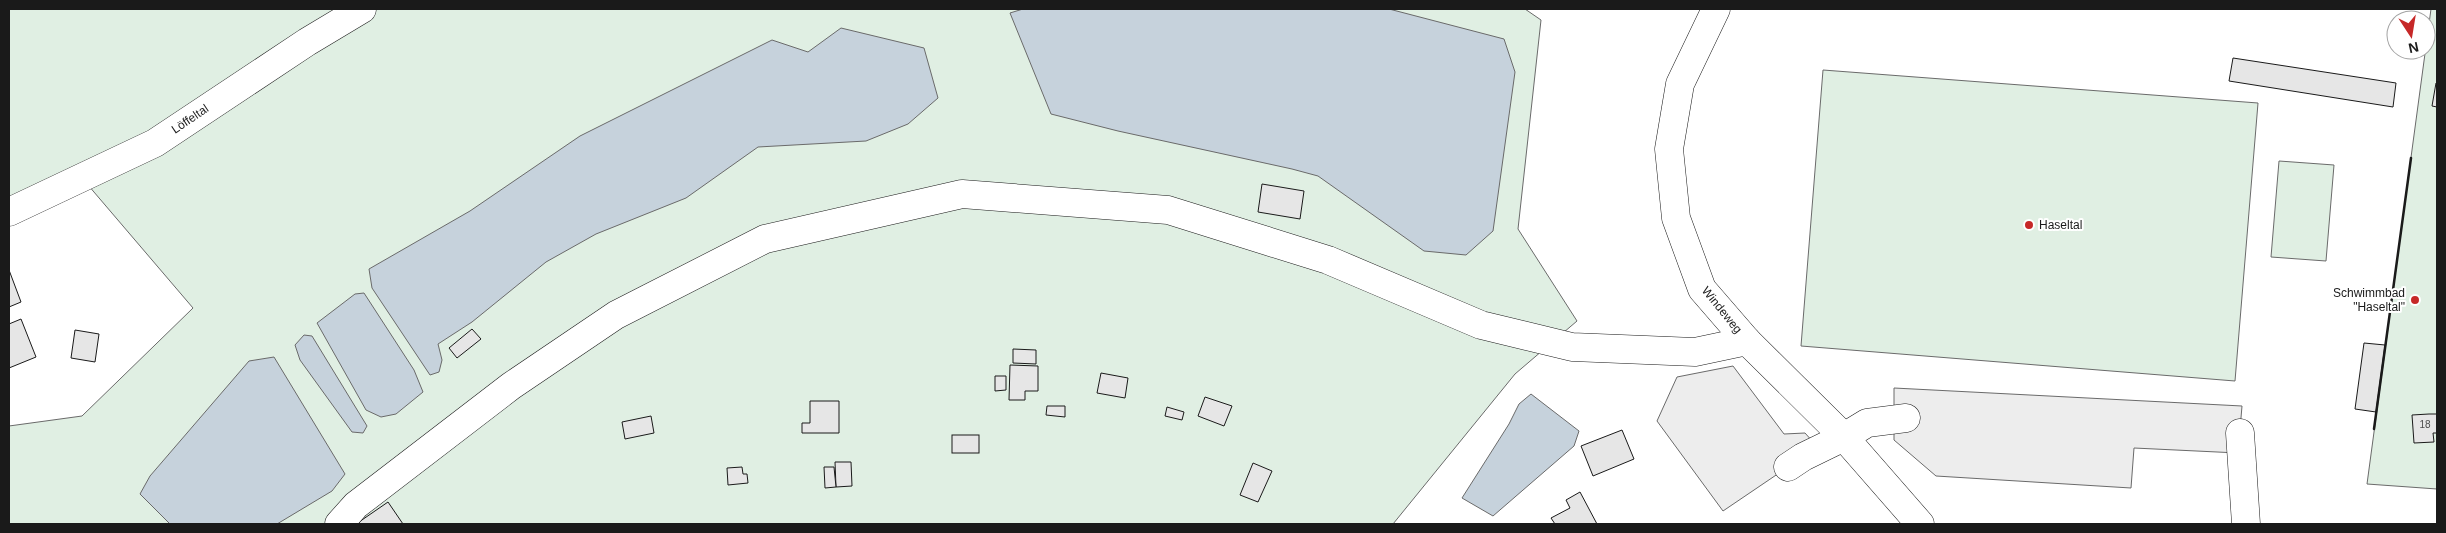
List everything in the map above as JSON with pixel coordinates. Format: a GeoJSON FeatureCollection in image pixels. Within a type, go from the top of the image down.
{"type":"FeatureCollection","features":[{"type":"Feature","properties":{"kind":"street","name":"Löffeltal"},"geometry":{"type":"LineString","coordinates":[[9,212],[155,142],[307,42],[362,9]]}},
{"type":"Feature","properties":{"kind":"street","name":"Windeweg"},"geometry":{"type":"LineString","coordinates":[[1716,9],[1680,84],[1669,149],[1676,218],[1702,289],[1747,341],[1844,437],[1920,524]]}},
{"type":"Feature","properties":{"kind":"street"},"geometry":{"type":"LineString","coordinates":[[339,524],[356,505],[504,392],[616,315],[765,239],[962,194],[1168,210],[1328,260],[1481,325],[1572,347],[1695,352],[1747,341]]}},
{"type":"Feature","properties":{"kind":"street"},"geometry":{"type":"LineString","coordinates":[[1788,467],[1867,423],[1906,418]]}},
{"type":"Feature","properties":{"kind":"street"},"geometry":{"type":"LineString","coordinates":[[2240,433],[2246,524]]}},
{"type":"Feature","properties":{"kind":"green space"},"geometry":{"type":"Polygon","coordinates":[[[9,9],[1525,9],[1541,20],[1518,229],[1577,321],[1515,374],[1393,524],[9,524],[9,426],[82,416],[193,308],[82,178],[9,212],[9,9]]]}},
{"type":"Feature","properties":{"kind":"green space","name":"Schwimmbad \"Haseltal\""},"geometry":{"type":"Polygon","coordinates":[[[2437,9],[2437,489],[2367,484],[2424,60],[2436,60],[2436,10],[2431,10],[2437,9]]]}},
{"type":"Feature","properties":{"kind":"green space","name":"Haseltal"},"geometry":{"type":"Polygon","coordinates":[[[1823,70],[2258,103],[2235,381],[1801,346],[1823,70]]]}},
{"type":"Feature","properties":{"kind":"green space"},"geometry":{"type":"Polygon","coordinates":[[[2279,161],[2334,165],[2326,261],[2271,257],[2279,161]]]}},
{"type":"Feature","properties":{"kind":"shaded area"},"geometry":{"type":"Polygon","coordinates":[[[1023,9],[1389,9],[1504,39],[1515,72],[1493,231],[1466,255],[1424,251],[1318,176],[1051,114],[1010,13],[1023,9]]]}},
{"type":"Feature","properties":{"kind":"shaded area"},"geometry":{"type":"Polygon","coordinates":[[[841,28],[924,48],[938,98],[908,124],[866,141],[758,147],[686,198],[596,234],[546,262],[472,322],[438,344],[442,360],[439,372],[430,375],[372,288],[369,269],[470,211],[580,136],[772,40],[808,52],[841,28]]]}},
{"type":"Feature","properties":{"kind":"shaded area"},"geometry":{"type":"Polygon","coordinates":[[[364,293],[414,370],[423,392],[396,414],[381,417],[366,410],[317,323],[355,294],[364,293]]]}},
{"type":"Feature","properties":{"kind":"shaded area"},"geometry":{"type":"Polygon","coordinates":[[[304,335],[312,336],[367,426],[363,433],[352,432],[300,360],[295,345],[304,335]]]}},
{"type":"Feature","properties":{"kind":"shaded area"},"geometry":{"type":"Polygon","coordinates":[[[274,357],[345,474],[332,491],[277,524],[170,524],[140,494],[150,476],[249,361],[274,357]]]}},
{"type":"Feature","properties":{"kind":"shaded area"},"geometry":{"type":"Polygon","coordinates":[[[1733,366],[1784,434],[1805,433],[1814,443],[1788,467],[1723,511],[1657,421],[1677,377],[1733,366]]]}},
{"type":"Feature","properties":{"kind":"shaded area"},"geometry":{"type":"Polygon","coordinates":[[[1894,388],[2242,406],[2238,453],[2134,448],[2131,488],[1936,476],[1894,440],[1894,388]]]}},
{"type":"Feature","properties":{"kind":"shaded area"},"geometry":{"type":"Polygon","coordinates":[[[1531,394],[1579,431],[1574,446],[1493,516],[1462,498],[1509,424],[1519,404],[1531,394]]]}},
{"type":"Feature","properties":{"kind":"building"},"geometry":{"type":"Polygon","coordinates":[[[2233,58],[2396,83],[2393,107],[2229,81],[2233,58]]]}},
{"type":"Feature","properties":{"kind":"building"},"geometry":{"type":"Polygon","coordinates":[[[2437,83],[2437,107],[2432,106],[2437,83]]]}},
{"type":"Feature","properties":{"kind":"building"},"geometry":{"type":"Polygon","coordinates":[[[1262,184],[1304,191],[1300,219],[1258,212],[1262,184]]]}},
{"type":"Feature","properties":{"kind":"building"},"geometry":{"type":"Polygon","coordinates":[[[9,270],[21,302],[9,307],[9,270]]]}},
{"type":"Feature","properties":{"kind":"building"},"geometry":{"type":"Polygon","coordinates":[[[21,319],[36,357],[9,368],[9,324],[21,319]]]}},
{"type":"Feature","properties":{"kind":"building"},"geometry":{"type":"Polygon","coordinates":[[[472,329],[481,339],[457,358],[449,348],[472,329]]]}},
{"type":"Feature","properties":{"kind":"building"},"geometry":{"type":"Polygon","coordinates":[[[75,330],[99,334],[95,362],[71,358],[75,330]]]}},
{"type":"Feature","properties":{"kind":"building"},"geometry":{"type":"Polygon","coordinates":[[[2364,343],[2385,345],[2376,412],[2355,409],[2364,343]]]}},
{"type":"Feature","properties":{"kind":"building"},"geometry":{"type":"Polygon","coordinates":[[[1013,349],[1036,350],[1036,364],[1013,363],[1013,349]]]}},
{"type":"Feature","properties":{"kind":"building"},"geometry":{"type":"Polygon","coordinates":[[[1010,365],[1038,366],[1038,391],[1025,391],[1025,400],[1009,400],[1010,365]]]}},
{"type":"Feature","properties":{"kind":"building"},"geometry":{"type":"Polygon","coordinates":[[[1101,373],[1128,378],[1125,398],[1097,393],[1101,373]]]}},
{"type":"Feature","properties":{"kind":"building"},"geometry":{"type":"Polygon","coordinates":[[[995,376],[1006,376],[1006,390],[995,391],[995,376]]]}},
{"type":"Feature","properties":{"kind":"building"},"geometry":{"type":"Polygon","coordinates":[[[1205,397],[1232,406],[1224,426],[1198,416],[1205,397]]]}},
{"type":"Feature","properties":{"kind":"building"},"geometry":{"type":"Polygon","coordinates":[[[810,401],[839,401],[839,433],[802,433],[802,423],[810,423],[810,401]]]}},
{"type":"Feature","properties":{"kind":"building"},"geometry":{"type":"Polygon","coordinates":[[[1047,406],[1065,406],[1065,417],[1046,415],[1047,406]]]}},
{"type":"Feature","properties":{"kind":"building"},"geometry":{"type":"Polygon","coordinates":[[[1167,407],[1184,412],[1182,420],[1165,416],[1167,407]]]}},
{"type":"Feature","properties":{"kind":"building"},"geometry":{"type":"Polygon","coordinates":[[[2437,414],[2437,433],[2433,433],[2434,442],[2414,443],[2412,415],[2437,414]]]}},
{"type":"Feature","properties":{"kind":"building"},"geometry":{"type":"Polygon","coordinates":[[[651,416],[654,433],[625,439],[622,422],[651,416]]]}},
{"type":"Feature","properties":{"kind":"building"},"geometry":{"type":"Polygon","coordinates":[[[1622,430],[1634,459],[1593,476],[1581,446],[1622,430]]]}},
{"type":"Feature","properties":{"kind":"building"},"geometry":{"type":"Polygon","coordinates":[[[952,435],[979,435],[979,453],[952,453],[952,435]]]}},
{"type":"Feature","properties":{"kind":"building"},"geometry":{"type":"Polygon","coordinates":[[[835,462],[851,462],[852,486],[836,487],[835,462]]]}},
{"type":"Feature","properties":{"kind":"building"},"geometry":{"type":"Polygon","coordinates":[[[1253,463],[1272,471],[1258,502],[1240,495],[1253,463]]]}},
{"type":"Feature","properties":{"kind":"building"},"geometry":{"type":"Polygon","coordinates":[[[742,467],[743,474],[747,474],[748,483],[728,485],[727,468],[742,467]]]}},
{"type":"Feature","properties":{"kind":"building"},"geometry":{"type":"Polygon","coordinates":[[[824,467],[834,467],[836,487],[825,488],[824,467]]]}},
{"type":"Feature","properties":{"kind":"building"},"geometry":{"type":"Polygon","coordinates":[[[1580,492],[1597,524],[1555,524],[1551,518],[1570,508],[1566,500],[1580,492]]]}},
{"type":"Feature","properties":{"kind":"building"},"geometry":{"type":"Polygon","coordinates":[[[388,502],[403,524],[360,524],[359,522],[388,502]]]}},
{"type":"Feature","properties":{"kind":"wall"},"geometry":{"type":"LineString","coordinates":[[2374,429],[2411,158]]}},
{"type":"Feature","properties":{"kind":"place","name":"Haseltal"},"geometry":{"type":"Point","coordinates":[2029,225]}},
{"type":"Feature","properties":{"kind":"place","name":"Schwimmbad \"Haseltal\""},"geometry":{"type":"Point","coordinates":[2415,300]}}]}
